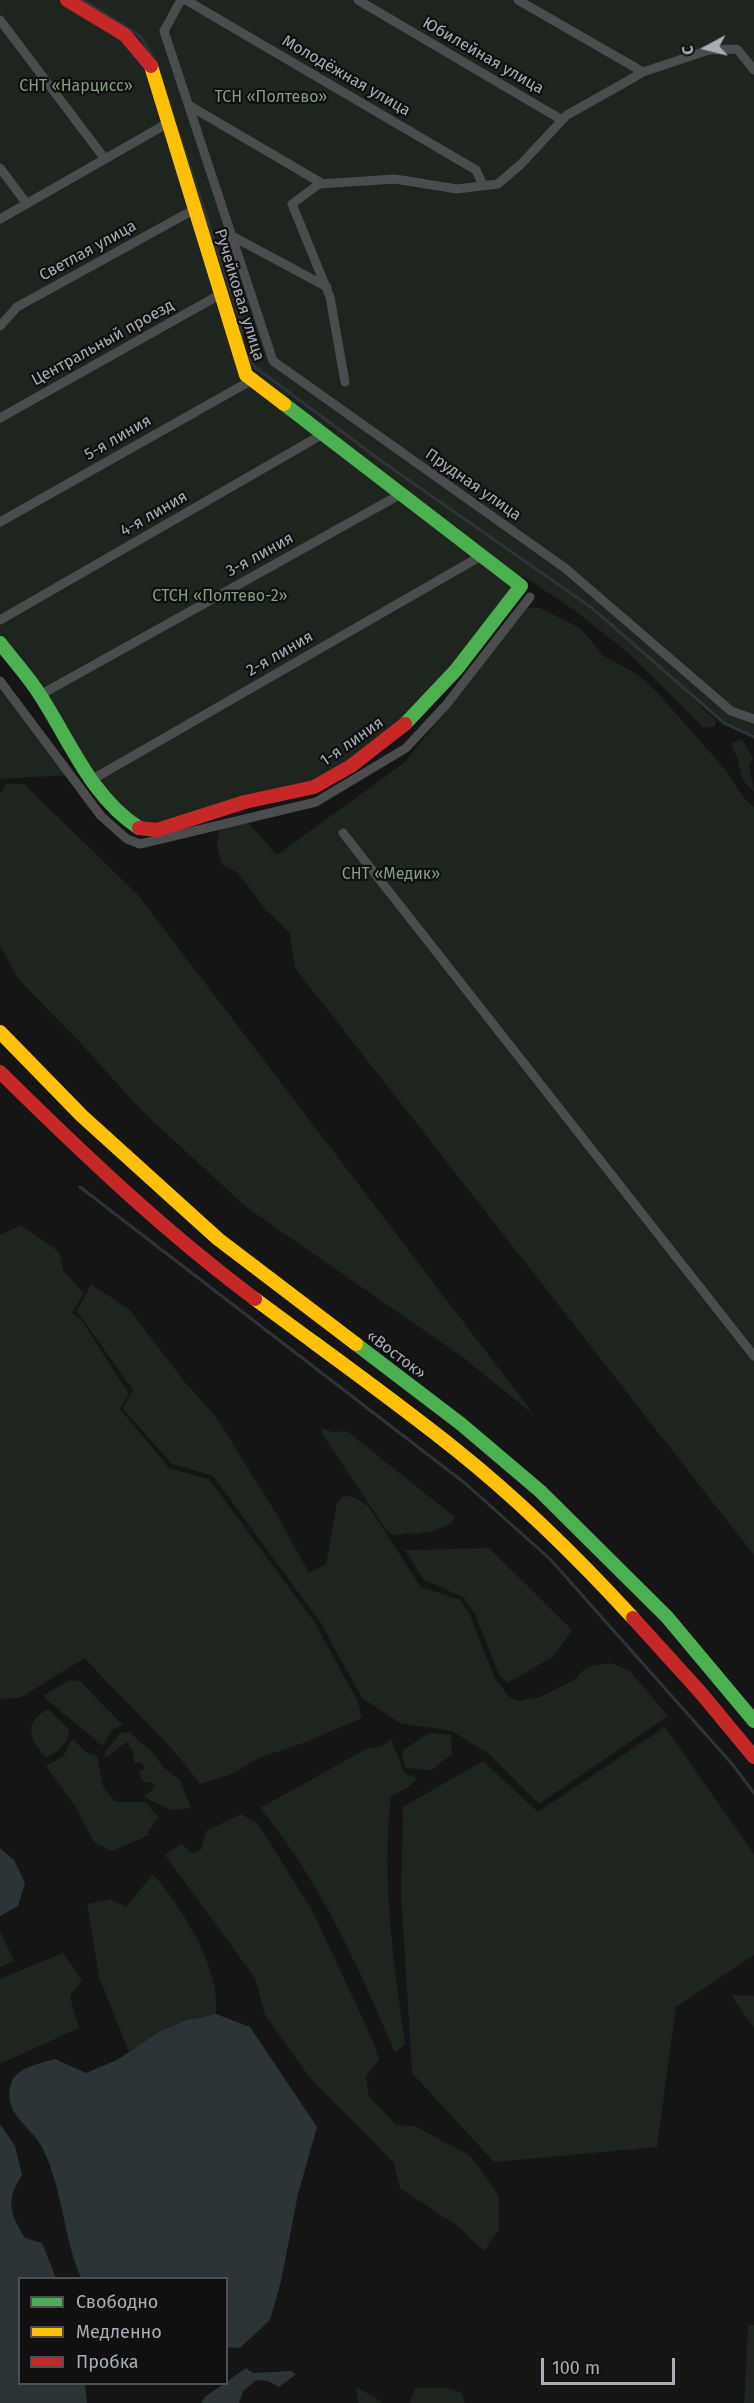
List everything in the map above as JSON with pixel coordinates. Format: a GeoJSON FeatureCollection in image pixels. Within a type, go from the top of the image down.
{"type":"FeatureCollection","features":[{"type":"Feature","properties":{"kind":"main road","name":"Ручейковая улица"},"geometry":{"type":"LineString","coordinates":[[67,0],[125,35],[139,48],[150,64],[246,375],[525,592]]}},
{"type":"Feature","properties":{"kind":"main road","name":"1-я линия"},"geometry":{"type":"LineString","coordinates":[[0,643],[40,695],[64,741],[124,819],[141,829],[157,830],[257,800],[318,785],[361,760],[398,730],[525,592]]}},
{"type":"Feature","properties":{"kind":"main road","name":"«Восток»"},"geometry":{"type":"LineString","coordinates":[[0,1032],[82,1116],[218,1239],[461,1424],[540,1491],[667,1617],[754,1721]]}},
{"type":"Feature","properties":{"kind":"main road"},"geometry":{"type":"LineString","coordinates":[[0,1072],[70,1141],[196,1255],[455,1449],[519,1504],[590,1571],[701,1693],[754,1757]]}},
{"type":"Feature","properties":{"kind":"street","name":"Прудная улица"},"geometry":{"type":"LineString","coordinates":[[181,0],[164,31],[273,361],[565,568],[730,711],[754,719]]}},
{"type":"Feature","properties":{"kind":"street","name":"Молодёжная улица"},"geometry":{"type":"LineString","coordinates":[[186,0],[476,170],[483,185]]}},
{"type":"Feature","properties":{"kind":"street","name":"Юбилейная улица"},"geometry":{"type":"LineString","coordinates":[[358,0],[562,120]]}},
{"type":"Feature","properties":{"kind":"street"},"geometry":{"type":"LineString","coordinates":[[518,0],[643,72]]}},
{"type":"Feature","properties":{"kind":"street"},"geometry":{"type":"LineString","coordinates":[[0,20],[105,159]]}},
{"type":"Feature","properties":{"kind":"street"},"geometry":{"type":"LineString","coordinates":[[345,382],[327,287],[292,204],[323,184],[395,179],[457,189],[498,184],[521,164],[562,120],[643,72],[709,50],[724,48],[737,49],[754,70]]}},
{"type":"Feature","properties":{"kind":"street"},"geometry":{"type":"LineString","coordinates":[[190,106],[323,184]]}},
{"type":"Feature","properties":{"kind":"street"},"geometry":{"type":"LineString","coordinates":[[0,219],[168,123]]}},
{"type":"Feature","properties":{"kind":"street"},"geometry":{"type":"LineString","coordinates":[[0,168],[27,204]]}},
{"type":"Feature","properties":{"kind":"street","name":"Светлая улица"},"geometry":{"type":"LineString","coordinates":[[0,326],[18,307],[195,209]]}},
{"type":"Feature","properties":{"kind":"street"},"geometry":{"type":"LineString","coordinates":[[232,236],[327,287]]}},
{"type":"Feature","properties":{"kind":"street","name":"Центральный проезд"},"geometry":{"type":"LineString","coordinates":[[0,418],[221,294]]}},
{"type":"Feature","properties":{"kind":"street","name":"5-я линия"},"geometry":{"type":"LineString","coordinates":[[0,522],[252,380]]}},
{"type":"Feature","properties":{"kind":"street","name":"4-я линия"},"geometry":{"type":"LineString","coordinates":[[0,620],[323,434]]}},
{"type":"Feature","properties":{"kind":"street","name":"3-я линия"},"geometry":{"type":"LineString","coordinates":[[40,695],[401,494]]}},
{"type":"Feature","properties":{"kind":"street","name":"2-я линия"},"geometry":{"type":"LineString","coordinates":[[93,779],[481,556]]}},
{"type":"Feature","properties":{"kind":"street"},"geometry":{"type":"LineString","coordinates":[[0,681],[101,816],[127,840],[140,844],[316,802],[406,748],[446,705],[525,592]]}},
{"type":"Feature","properties":{"kind":"street"},"geometry":{"type":"LineString","coordinates":[[343,833],[754,1356]]}},
{"type":"Feature","properties":{"kind":"green space"},"geometry":{"type":"Polygon","coordinates":[[[0,0],[754,0],[754,735],[724,723],[668,675],[716,721],[715,726],[704,728],[627,652],[571,608],[523,576],[521,586],[421,706],[318,785],[157,830],[124,819],[0,643],[0,0]]]}},
{"type":"Feature","properties":{"kind":"green space","name":"СНТ «Медик»"},"geometry":{"type":"Polygon","coordinates":[[[527,608],[540,608],[580,628],[604,656],[637,674],[657,692],[724,768],[744,798],[754,807],[754,1555],[295,968],[290,933],[265,909],[238,873],[222,864],[217,846],[219,828],[242,816],[277,855],[405,762],[527,608]]]}},
{"type":"Feature","properties":{"kind":"green space"},"geometry":{"type":"Polygon","coordinates":[[[0,681],[72,775],[0,779],[0,681]]]}},
{"type":"Feature","properties":{"kind":"green space"},"geometry":{"type":"Polygon","coordinates":[[[742,739],[753,759],[749,765],[754,791],[743,780],[732,747],[732,743],[742,739]]]}},
{"type":"Feature","properties":{"kind":"green space"},"geometry":{"type":"Polygon","coordinates":[[[6,784],[24,784],[138,895],[535,1416],[464,1358],[246,1207],[141,1110],[75,1037],[18,979],[0,946],[0,795],[6,784]]]}},
{"type":"Feature","properties":{"kind":"green space"},"geometry":{"type":"Polygon","coordinates":[[[21,1225],[59,1252],[64,1272],[84,1293],[72,1313],[82,1321],[129,1394],[120,1409],[169,1468],[209,1479],[315,1623],[358,1702],[362,1718],[303,1743],[261,1757],[230,1775],[200,1784],[159,1735],[85,1658],[20,1698],[0,1699],[0,1235],[21,1225]]]}},
{"type":"Feature","properties":{"kind":"green space"},"geometry":{"type":"Polygon","coordinates":[[[91,1284],[130,1310],[183,1380],[216,1417],[277,1515],[309,1573],[326,1564],[337,1503],[344,1496],[354,1497],[368,1506],[421,1587],[460,1600],[470,1615],[495,1679],[510,1698],[520,1701],[540,1697],[576,1679],[582,1671],[592,1666],[611,1663],[630,1671],[668,1716],[539,1804],[489,1754],[452,1731],[400,1723],[362,1698],[320,1622],[213,1476],[172,1464],[123,1409],[133,1390],[77,1311],[91,1284]]]}},
{"type":"Feature","properties":{"kind":"green space"},"geometry":{"type":"Polygon","coordinates":[[[322,1428],[333,1432],[347,1431],[455,1517],[450,1523],[436,1530],[393,1535],[385,1528],[322,1434],[322,1428]]]}},
{"type":"Feature","properties":{"kind":"green space"},"geometry":{"type":"Polygon","coordinates":[[[489,1548],[572,1630],[554,1656],[508,1683],[499,1675],[475,1614],[463,1597],[424,1580],[405,1550],[489,1548]]]}},
{"type":"Feature","properties":{"kind":"green space"},"geometry":{"type":"Polygon","coordinates":[[[69,1680],[80,1681],[123,1725],[113,1729],[103,1746],[45,1698],[44,1695],[69,1680]]]}},
{"type":"Feature","properties":{"kind":"green space"},"geometry":{"type":"Polygon","coordinates":[[[48,1709],[69,1729],[65,1743],[46,1758],[36,1745],[31,1732],[34,1720],[48,1709]]]}},
{"type":"Feature","properties":{"kind":"green space"},"geometry":{"type":"Polygon","coordinates":[[[665,1727],[754,1854],[754,1955],[676,2007],[657,2147],[494,2162],[412,2073],[401,1894],[403,1807],[483,1761],[538,1812],[665,1727]]]}},
{"type":"Feature","properties":{"kind":"green space"},"geometry":{"type":"Polygon","coordinates":[[[129,1732],[152,1752],[164,1768],[180,1780],[191,1808],[171,1810],[144,1797],[155,1787],[153,1783],[142,1781],[139,1771],[145,1769],[142,1763],[134,1763],[133,1751],[127,1742],[106,1757],[104,1754],[120,1733],[129,1732]]]}},
{"type":"Feature","properties":{"kind":"green space"},"geometry":{"type":"Polygon","coordinates":[[[429,1733],[451,1735],[452,1754],[432,1770],[405,1768],[402,1751],[429,1733]]]}},
{"type":"Feature","properties":{"kind":"green space"},"geometry":{"type":"Polygon","coordinates":[[[72,1739],[87,1753],[97,1756],[103,1786],[115,1802],[145,1802],[159,1817],[147,1833],[150,1835],[112,1851],[94,1842],[75,1806],[46,1766],[63,1756],[72,1739]]]}},
{"type":"Feature","properties":{"kind":"green space"},"geometry":{"type":"Polygon","coordinates":[[[391,1739],[405,1774],[417,1778],[410,1786],[391,1796],[388,1827],[390,1920],[405,2044],[395,2053],[352,1956],[320,1895],[260,1808],[368,1748],[381,1747],[391,1739]]]}},
{"type":"Feature","properties":{"kind":"green space"},"geometry":{"type":"Polygon","coordinates":[[[241,1814],[258,1824],[312,1910],[373,2041],[379,2060],[366,2076],[369,2096],[396,2125],[415,2126],[469,2155],[499,2197],[499,2229],[484,2251],[456,2225],[400,2188],[394,2163],[311,2079],[265,2015],[255,1978],[165,1855],[182,1843],[190,1853],[201,1850],[206,1831],[241,1814]]]}},
{"type":"Feature","properties":{"kind":"green space"},"geometry":{"type":"Polygon","coordinates":[[[153,1874],[187,1921],[206,1958],[216,1996],[216,2014],[170,2028],[129,2052],[99,1977],[87,1904],[111,1899],[126,1907],[153,1874]]]}},
{"type":"Feature","properties":{"kind":"green space"},"geometry":{"type":"Polygon","coordinates":[[[0,1931],[14,1961],[0,1967],[0,1931]]]}},
{"type":"Feature","properties":{"kind":"green space"},"geometry":{"type":"Polygon","coordinates":[[[63,1953],[82,1980],[70,1996],[79,2028],[0,2064],[0,1979],[63,1953]]]}},
{"type":"Feature","properties":{"kind":"green space"},"geometry":{"type":"Polygon","coordinates":[[[731,1995],[754,1996],[754,2028],[731,1995]]]}},
{"type":"Feature","properties":{"kind":"green space"},"geometry":{"type":"Polygon","coordinates":[[[748,2325],[754,2325],[754,2403],[744,2403],[748,2325]]]}},
{"type":"Feature","properties":{"kind":"green space"},"geometry":{"type":"Polygon","coordinates":[[[356,2387],[384,2403],[358,2403],[356,2387]]]}},
{"type":"Feature","properties":{"kind":"green space"},"geometry":{"type":"Polygon","coordinates":[[[415,2388],[446,2388],[461,2392],[465,2403],[410,2403],[415,2388]]]}},
{"type":"Feature","properties":{"kind":"shaded area"},"geometry":{"type":"Polygon","coordinates":[[[0,1848],[14,1860],[25,1883],[18,1906],[0,1916],[0,1848]]]}},
{"type":"Feature","properties":{"kind":"shaded area"},"geometry":{"type":"Polygon","coordinates":[[[216,2014],[250,2027],[317,2127],[298,2194],[281,2281],[270,2320],[240,2348],[228,2347],[228,2277],[81,2277],[70,2246],[49,2163],[37,2139],[18,2118],[10,2102],[9,2092],[12,2081],[19,2072],[31,2066],[55,2059],[86,2073],[117,2060],[159,2032],[184,2021],[216,2014]]]}},
{"type":"Feature","properties":{"kind":"shaded area"},"geometry":{"type":"Polygon","coordinates":[[[0,2124],[15,2146],[22,2175],[13,2192],[13,2214],[25,2238],[42,2243],[56,2277],[18,2277],[18,2385],[85,2385],[87,2403],[0,2403],[0,2124]]]}},
{"type":"Feature","properties":{"kind":"shaded area"},"geometry":{"type":"Polygon","coordinates":[[[246,2368],[253,2373],[292,2371],[295,2375],[279,2387],[268,2381],[256,2380],[243,2391],[239,2403],[201,2403],[205,2397],[222,2385],[228,2385],[228,2381],[246,2368]]]}},
{"type":"Feature","properties":{"kind":"waterway"},"geometry":{"type":"LineString","coordinates":[[83,0],[140,36],[154,59]]}},
{"type":"Feature","properties":{"kind":"waterway"},"geometry":{"type":"LineString","coordinates":[[176,125],[241,322],[242,342]]}},
{"type":"Feature","properties":{"kind":"waterway"},"geometry":{"type":"LineString","coordinates":[[246,354],[255,367],[380,460],[592,608],[724,723],[754,737]]}},
{"type":"Feature","properties":{"kind":"waterway"},"geometry":{"type":"LineString","coordinates":[[80,1187],[466,1484],[550,1559],[733,1765],[754,1793]]}},
{"type":"Feature","properties":{"kind":"traffic: fast"},"geometry":{"type":"LineString","coordinates":[[284,404],[521,586],[456,670],[405,724]]}},
{"type":"Feature","properties":{"kind":"traffic: fast"},"geometry":{"type":"LineString","coordinates":[[0,643],[35,688],[94,784],[107,801],[139,828]]}},
{"type":"Feature","properties":{"kind":"traffic: fast"},"geometry":{"type":"LineString","coordinates":[[356,1344],[461,1424],[540,1491],[667,1617],[754,1721]]}},
{"type":"Feature","properties":{"kind":"traffic: slow"},"geometry":{"type":"LineString","coordinates":[[151,66],[246,375],[284,404]]}},
{"type":"Feature","properties":{"kind":"traffic: slow"},"geometry":{"type":"LineString","coordinates":[[0,1032],[82,1116],[218,1239],[356,1344]]}},
{"type":"Feature","properties":{"kind":"traffic: slow"},"geometry":{"type":"LineString","coordinates":[[255,1299],[479,1468],[547,1530],[633,1618]]}},
{"type":"Feature","properties":{"kind":"traffic: jam"},"geometry":{"type":"LineString","coordinates":[[67,0],[125,35],[151,66]]}},
{"type":"Feature","properties":{"kind":"traffic: jam"},"geometry":{"type":"LineString","coordinates":[[139,828],[157,830],[245,802],[314,787],[351,766],[405,724]]}},
{"type":"Feature","properties":{"kind":"traffic: jam"},"geometry":{"type":"LineString","coordinates":[[0,1072],[124,1190],[188,1246],[255,1299]]}},
{"type":"Feature","properties":{"kind":"traffic: jam"},"geometry":{"type":"LineString","coordinates":[[633,1618],[701,1693],[754,1757]]}},
{"type":"Feature","properties":{"kind":"park label","name":"СНТ «Нарцисс»"},"geometry":{"type":"Point","coordinates":[76,87]}},
{"type":"Feature","properties":{"kind":"park label","name":"ТСН «Полтево»"},"geometry":{"type":"Point","coordinates":[271,98]}},
{"type":"Feature","properties":{"kind":"park label","name":"СТСН «Полтево-2»"},"geometry":{"type":"Point","coordinates":[220,597]}}]}
